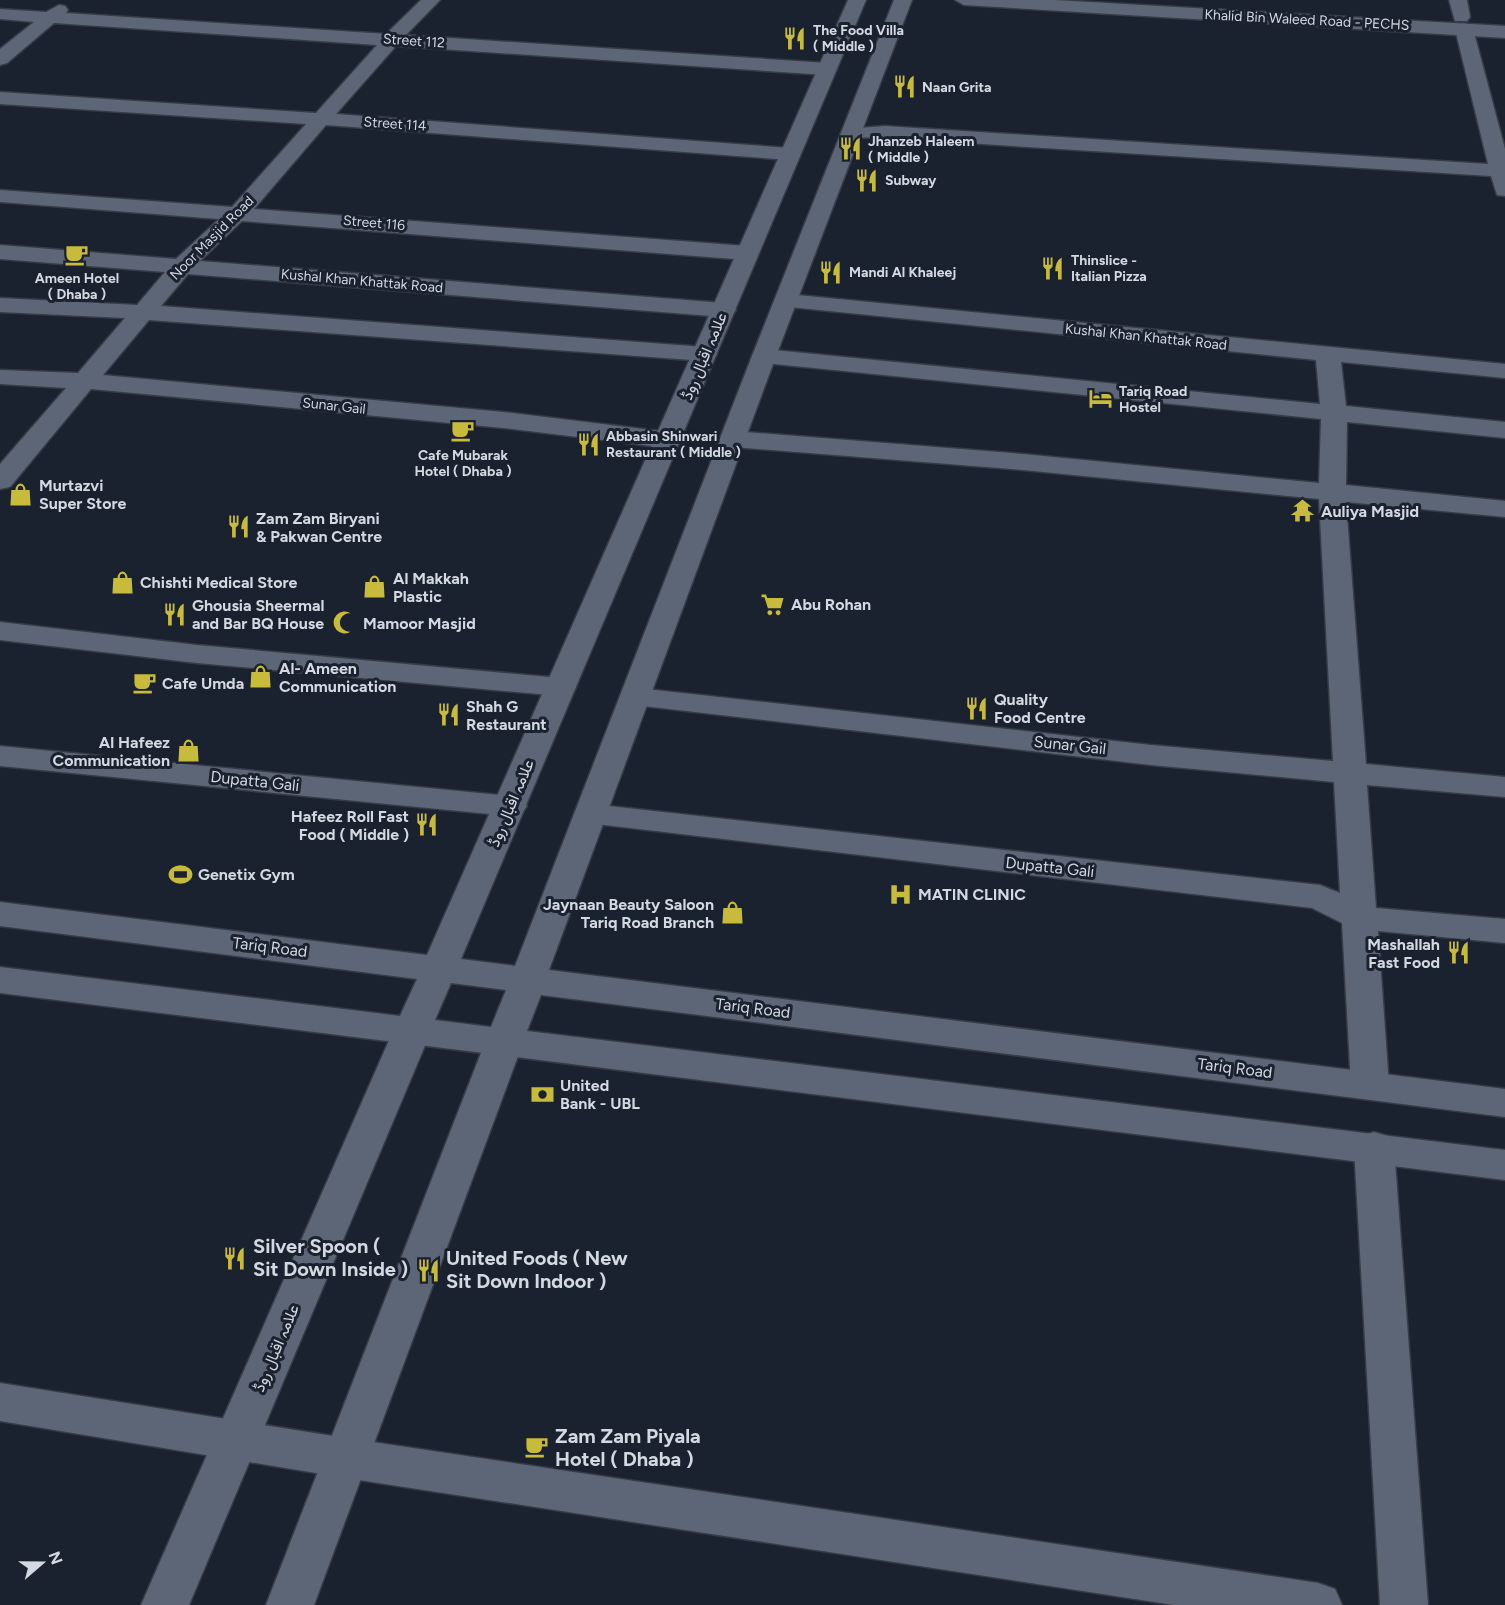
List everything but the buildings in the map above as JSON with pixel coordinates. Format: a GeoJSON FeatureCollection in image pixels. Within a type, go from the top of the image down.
{"type":"FeatureCollection","features":[{"type":"Feature","properties":{"kind":"street"},"geometry":{"type":"LineString","coordinates":[[0,59],[70,0]]}},
{"type":"Feature","properties":{"kind":"street","name":"Noor Masjid Road"},"geometry":{"type":"LineString","coordinates":[[0,481],[182,266],[239,212],[391,40],[431,0]]}},
{"type":"Feature","properties":{"kind":"street","name":"علامہ اقبال روڈ"},"geometry":{"type":"LineString","coordinates":[[165,1605],[857,0]]}},
{"type":"Feature","properties":{"kind":"street"},"geometry":{"type":"LineString","coordinates":[[290,1605],[637,697],[764,356],[903,0]]}},
{"type":"Feature","properties":{"kind":"street","name":"Khalid Bin Waleed Road - PECHS"},"geometry":{"type":"LineString","coordinates":[[964,0],[1461,15],[1505,32]]}},
{"type":"Feature","properties":{"kind":"street","name":"Khalid Bin Waleed Road - PECHS"},"geometry":{"type":"LineString","coordinates":[[1172,0],[1505,19]]}},
{"type":"Feature","properties":{"kind":"street","name":"Street 112"},"geometry":{"type":"LineString","coordinates":[[0,14],[827,69]]}},
{"type":"Feature","properties":{"kind":"street"},"geometry":{"type":"LineString","coordinates":[[852,132],[885,132],[1503,177],[1461,15]]}},
{"type":"Feature","properties":{"kind":"street","name":"Street 114"},"geometry":{"type":"LineString","coordinates":[[0,98],[322,119],[790,154]]}},
{"type":"Feature","properties":{"kind":"street","name":"Street 116"},"geometry":{"type":"LineString","coordinates":[[0,196],[239,212],[747,254]]}},
{"type":"Feature","properties":{"kind":"street","name":"Kushal Khan Khattak Road"},"geometry":{"type":"LineString","coordinates":[[0,252],[724,310]]}},
{"type":"Feature","properties":{"kind":"street","name":"Kushal Khan Khattak Road"},"geometry":{"type":"LineString","coordinates":[[787,301],[1328,355],[1505,370]]}},
{"type":"Feature","properties":{"kind":"street"},"geometry":{"type":"LineString","coordinates":[[0,306],[143,312],[705,354]]}},
{"type":"Feature","properties":{"kind":"street"},"geometry":{"type":"LineString","coordinates":[[1328,355],[1334,415],[1332,492],[1370,1085]]}},
{"type":"Feature","properties":{"kind":"street"},"geometry":{"type":"LineString","coordinates":[[764,356],[1334,415],[1505,430]]}},
{"type":"Feature","properties":{"kind":"street","name":"Sunar Gail"},"geometry":{"type":"LineString","coordinates":[[0,377],[85,381],[503,420],[668,440]]}},
{"type":"Feature","properties":{"kind":"street"},"geometry":{"type":"LineString","coordinates":[[733,439],[1023,462],[1505,509]]}},
{"type":"Feature","properties":{"kind":"street"},"geometry":{"type":"LineString","coordinates":[[0,631],[197,654],[561,687]]}},
{"type":"Feature","properties":{"kind":"street","name":"Sunar Gail"},"geometry":{"type":"LineString","coordinates":[[637,697],[1151,754],[1505,788]]}},
{"type":"Feature","properties":{"kind":"street","name":"Dupatta Gali"},"geometry":{"type":"LineString","coordinates":[[0,756],[510,806]]}},
{"type":"Feature","properties":{"kind":"street","name":"Dupatta Gali"},"geometry":{"type":"LineString","coordinates":[[591,815],[1320,897],[1360,918],[1505,931]]}},
{"type":"Feature","properties":{"kind":"street","name":"Tariq Road"},"geometry":{"type":"LineString","coordinates":[[0,914],[1505,1103]]}},
{"type":"Feature","properties":{"kind":"street"},"geometry":{"type":"LineString","coordinates":[[0,980],[506,1040],[1505,1165]]}},
{"type":"Feature","properties":{"kind":"street"},"geometry":{"type":"LineString","coordinates":[[1374,1147],[1404,1605]]}},
{"type":"Feature","properties":{"kind":"street"},"geometry":{"type":"LineString","coordinates":[[0,1402],[346,1458],[1318,1605]]}},
{"type":"Feature","properties":{"kind":"place","name":"The Food Villa ( Middle )"},"geometry":{"type":"Point","coordinates":[795,38]}},
{"type":"Feature","properties":{"kind":"place","name":"Naan Grita"},"geometry":{"type":"Point","coordinates":[904,87]}},
{"type":"Feature","properties":{"kind":"place","name":"Jhanzeb Haleem ( Middle )"},"geometry":{"type":"Point","coordinates":[850,149]}},
{"type":"Feature","properties":{"kind":"place","name":"Subway"},"geometry":{"type":"Point","coordinates":[867,180]}},
{"type":"Feature","properties":{"kind":"place","name":"Ameen Hotel ( Dhaba )"},"geometry":{"type":"Point","coordinates":[77,254]}},
{"type":"Feature","properties":{"kind":"place","name":"Thinslice - Italian Pizza"},"geometry":{"type":"Point","coordinates":[1053,268]}},
{"type":"Feature","properties":{"kind":"place","name":"Mandi Al Khaleej"},"geometry":{"type":"Point","coordinates":[831,272]}},
{"type":"Feature","properties":{"kind":"place","name":"Tariq Road Hostel"},"geometry":{"type":"Point","coordinates":[1101,399]}},
{"type":"Feature","properties":{"kind":"place","name":"Cafe Mubarak Hotel ( Dhaba )"},"geometry":{"type":"Point","coordinates":[463,431]}},
{"type":"Feature","properties":{"kind":"place","name":"Abbasin Shinwari Restaurant ( Middle )"},"geometry":{"type":"Point","coordinates":[588,444]}},
{"type":"Feature","properties":{"kind":"place","name":"Murtazvi Super Store"},"geometry":{"type":"Point","coordinates":[21,494]}},
{"type":"Feature","properties":{"kind":"place","name":"Auliya Masjid"},"geometry":{"type":"Point","coordinates":[1303,511]}},
{"type":"Feature","properties":{"kind":"place","name":"Zam Zam Biryani & Pakwan Centre"},"geometry":{"type":"Point","coordinates":[238,527]}},
{"type":"Feature","properties":{"kind":"place","name":"Chishti Medical Store"},"geometry":{"type":"Point","coordinates":[122,582]}},
{"type":"Feature","properties":{"kind":"place","name":"Al Makkah Plastic"},"geometry":{"type":"Point","coordinates":[375,587]}},
{"type":"Feature","properties":{"kind":"place","name":"Abu Rohan"},"geometry":{"type":"Point","coordinates":[773,604]}},
{"type":"Feature","properties":{"kind":"place","name":"Ghousia Sheermal and Bar BQ House"},"geometry":{"type":"Point","coordinates":[174,614]}},
{"type":"Feature","properties":{"kind":"place","name":"Mamoor Masjid"},"geometry":{"type":"Point","coordinates":[345,623]}},
{"type":"Feature","properties":{"kind":"place","name":"Al- Ameen Communication"},"geometry":{"type":"Point","coordinates":[261,677]}},
{"type":"Feature","properties":{"kind":"place","name":"Cafe Umda"},"geometry":{"type":"Point","coordinates":[144,683]}},
{"type":"Feature","properties":{"kind":"place","name":"Quality Food Centre"},"geometry":{"type":"Point","coordinates":[976,708]}},
{"type":"Feature","properties":{"kind":"place","name":"Shah G Restaurant"},"geometry":{"type":"Point","coordinates":[448,715]}},
{"type":"Feature","properties":{"kind":"place","name":"Al Hafeez Communication"},"geometry":{"type":"Point","coordinates":[188,751]}},
{"type":"Feature","properties":{"kind":"place","name":"Hafeez Roll Fast Food ( Middle )"},"geometry":{"type":"Point","coordinates":[427,825]}},
{"type":"Feature","properties":{"kind":"place","name":"Genetix Gym"},"geometry":{"type":"Point","coordinates":[180,874]}},
{"type":"Feature","properties":{"kind":"place","name":"MATIN CLINIC"},"geometry":{"type":"Point","coordinates":[900,894]}},
{"type":"Feature","properties":{"kind":"place","name":"Jaynaan Beauty Saloon Tariq Road Branch"},"geometry":{"type":"Point","coordinates":[732,913]}},
{"type":"Feature","properties":{"kind":"place","name":"Mashallah Fast Food"},"geometry":{"type":"Point","coordinates":[1458,953]}},
{"type":"Feature","properties":{"kind":"place","name":"United Bank - UBL"},"geometry":{"type":"Point","coordinates":[542,1094]}},
{"type":"Feature","properties":{"kind":"place","name":"Silver Spoon ( Sit Down Inside )"},"geometry":{"type":"Point","coordinates":[235,1258]}},
{"type":"Feature","properties":{"kind":"place","name":"United Foods ( New Sit Down Indoor )"},"geometry":{"type":"Point","coordinates":[428,1270]}},
{"type":"Feature","properties":{"kind":"place","name":"Zam Zam Piyala Hotel ( Dhaba )"},"geometry":{"type":"Point","coordinates":[537,1447]}}]}
